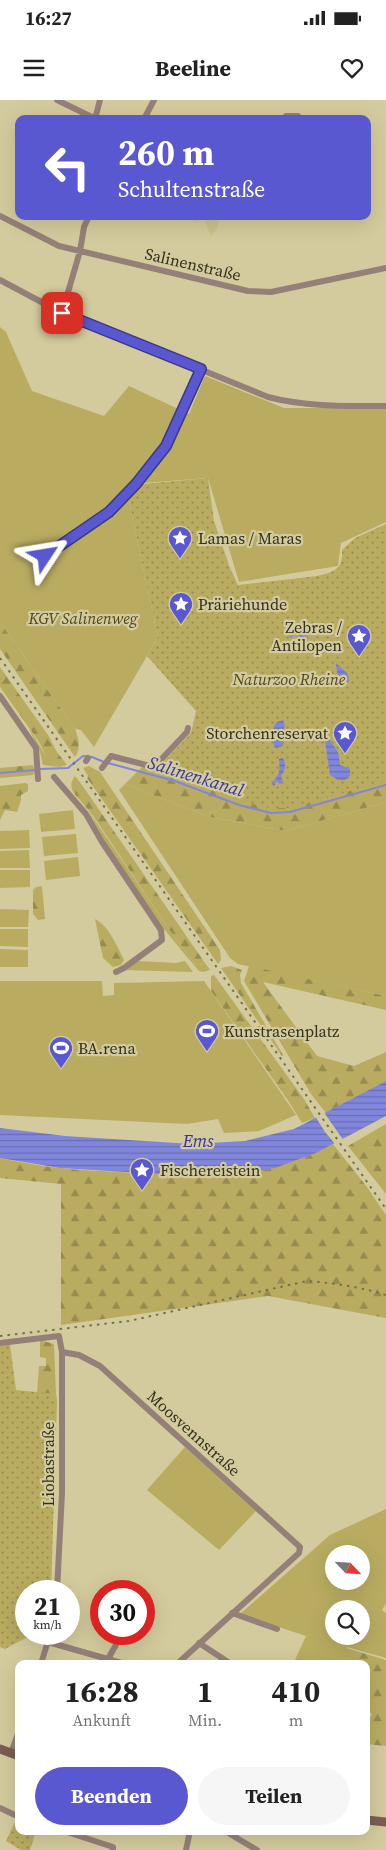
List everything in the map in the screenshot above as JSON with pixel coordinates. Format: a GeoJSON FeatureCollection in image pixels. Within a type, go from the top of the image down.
{"type":"FeatureCollection","features":[{"type":"Feature","properties":{"kind":"main road"},"geometry":{"type":"LineString","coordinates":[[0,1749],[15,1755]]}},
{"type":"Feature","properties":{"kind":"main road"},"geometry":{"type":"LineString","coordinates":[[370,1820],[386,1822]]}},
{"type":"Feature","properties":{"kind":"street"},"geometry":{"type":"LineString","coordinates":[[57,100],[89,115]]}},
{"type":"Feature","properties":{"kind":"street"},"geometry":{"type":"LineString","coordinates":[[96,115],[100,100]]}},
{"type":"Feature","properties":{"kind":"street"},"geometry":{"type":"LineString","coordinates":[[146,115],[154,100]]}},
{"type":"Feature","properties":{"kind":"street","name":"Salinenstraße"},"geometry":{"type":"LineString","coordinates":[[0,216],[59,246],[248,291],[271,292],[386,268]]}},
{"type":"Feature","properties":{"kind":"street"},"geometry":{"type":"LineString","coordinates":[[62,313],[87,220]]}},
{"type":"Feature","properties":{"kind":"street"},"geometry":{"type":"LineString","coordinates":[[0,280],[62,313],[268,396],[285,401],[386,406]]}},
{"type":"Feature","properties":{"kind":"street"},"geometry":{"type":"LineString","coordinates":[[45,556],[109,512],[136,484],[166,446],[201,369]]}},
{"type":"Feature","properties":{"kind":"street"},"geometry":{"type":"LineString","coordinates":[[0,696],[36,748],[38,779]]}},
{"type":"Feature","properties":{"kind":"street"},"geometry":{"type":"LineString","coordinates":[[104,764],[111,756],[154,767],[187,732],[188,728]]}},
{"type":"Feature","properties":{"kind":"street"},"geometry":{"type":"LineString","coordinates":[[54,777],[86,814],[102,842],[161,930],[162,940],[116,972]]}},
{"type":"Feature","properties":{"kind":"street","name":"Liobastraße"},"geometry":{"type":"LineString","coordinates":[[0,1343],[59,1336],[62,1352],[62,1493],[58,1580]]}},
{"type":"Feature","properties":{"kind":"street","name":"Moosvennstraße"},"geometry":{"type":"LineString","coordinates":[[62,1352],[79,1355],[100,1366],[300,1547],[299,1552],[232,1613]]}},
{"type":"Feature","properties":{"kind":"street"},"geometry":{"type":"LineString","coordinates":[[181,1660],[232,1613],[277,1629]]}},
{"type":"Feature","properties":{"kind":"street"},"geometry":{"type":"LineString","coordinates":[[199,1643],[225,1660]]}},
{"type":"Feature","properties":{"kind":"street"},"geometry":{"type":"LineString","coordinates":[[42,1660],[47,1645]]}},
{"type":"Feature","properties":{"kind":"street"},"geometry":{"type":"LineString","coordinates":[[59,1645],[112,1660]]}},
{"type":"Feature","properties":{"kind":"street"},"geometry":{"type":"LineString","coordinates":[[108,1659],[116,1645]]}},
{"type":"Feature","properties":{"kind":"street"},"geometry":{"type":"LineString","coordinates":[[0,1808],[15,1815]]}},
{"type":"Feature","properties":{"kind":"street"},"geometry":{"type":"LineString","coordinates":[[76,1835],[113,1848]]}},
{"type":"Feature","properties":{"kind":"street"},"geometry":{"type":"LineString","coordinates":[[186,1850],[189,1835]]}},
{"type":"Feature","properties":{"kind":"street"},"geometry":{"type":"LineString","coordinates":[[232,1835],[257,1850]]}},
{"type":"Feature","properties":{"kind":"shaded area"},"geometry":{"type":"Polygon","coordinates":[[[204,220],[219,220],[218,227],[211,237],[204,220]]]}},
{"type":"Feature","properties":{"kind":"green space","name":"KGV Salinenweg"},"geometry":{"type":"Polygon","coordinates":[[[0,327],[6,332],[32,391],[104,416],[129,386],[189,414],[205,376],[284,408],[386,408],[386,522],[341,543],[338,566],[239,582],[208,478],[142,483],[41,556],[46,559],[90,530],[128,497],[158,637],[94,747],[81,730],[75,729],[0,622],[0,327]]]}},
{"type":"Feature","properties":{"kind":"green space","name":"Naturzoo Rheine"},"geometry":{"type":"Polygon","coordinates":[[[208,478],[214,521],[230,568],[238,585],[317,576],[333,571],[337,569],[341,562],[342,550],[355,538],[386,524],[386,781],[289,808],[269,808],[241,801],[155,771],[191,733],[196,711],[147,656],[158,637],[128,497],[142,484],[208,478]]]}},
{"type":"Feature","properties":{"kind":"green space"},"geometry":{"type":"Polygon","coordinates":[[[0,622],[75,729],[79,743],[75,757],[0,649],[0,622]]]}},
{"type":"Feature","properties":{"kind":"green space"},"geometry":{"type":"Polygon","coordinates":[[[0,667],[67,765],[59,767],[48,760],[39,742],[0,687],[0,667]]]}},
{"type":"Feature","properties":{"kind":"green space"},"geometry":{"type":"Polygon","coordinates":[[[29,729],[49,760],[59,767],[43,765],[40,752],[29,729]]]}},
{"type":"Feature","properties":{"kind":"green space"},"geometry":{"type":"Polygon","coordinates":[[[33,765],[35,772],[33,775],[0,778],[0,768],[33,765]]]}},
{"type":"Feature","properties":{"kind":"green space"},"geometry":{"type":"Polygon","coordinates":[[[89,766],[100,772],[220,950],[221,960],[218,964],[87,778],[88,776],[83,768],[89,766]]]}},
{"type":"Feature","properties":{"kind":"green space"},"geometry":{"type":"Polygon","coordinates":[[[143,766],[175,775],[386,779],[386,802],[286,831],[210,817],[125,784],[143,766]]]}},
{"type":"Feature","properties":{"kind":"green space"},"geometry":{"type":"Polygon","coordinates":[[[75,776],[82,785],[76,788],[76,794],[79,799],[74,794],[71,785],[75,776]]]}},
{"type":"Feature","properties":{"kind":"green space"},"geometry":{"type":"Polygon","coordinates":[[[28,784],[28,791],[21,795],[17,812],[5,810],[0,820],[0,786],[28,784]]]}},
{"type":"Feature","properties":{"kind":"green space"},"geometry":{"type":"Polygon","coordinates":[[[125,784],[210,817],[286,831],[386,802],[386,996],[238,964],[230,958],[119,790],[125,784]]]}},
{"type":"Feature","properties":{"kind":"green space"},"geometry":{"type":"Polygon","coordinates":[[[82,785],[205,963],[195,964],[168,928],[94,817],[75,794],[76,787],[82,785]]]}},
{"type":"Feature","properties":{"kind":"green space"},"geometry":{"type":"Polygon","coordinates":[[[73,810],[75,829],[41,832],[39,814],[73,810]]]}},
{"type":"Feature","properties":{"kind":"green space"},"geometry":{"type":"Polygon","coordinates":[[[88,810],[168,928],[195,964],[205,963],[210,970],[199,971],[150,911],[128,880],[88,810]]]}},
{"type":"Feature","properties":{"kind":"green space"},"geometry":{"type":"Polygon","coordinates":[[[29,830],[30,848],[0,849],[0,831],[29,830]]]}},
{"type":"Feature","properties":{"kind":"green space"},"geometry":{"type":"Polygon","coordinates":[[[76,834],[78,853],[44,856],[42,837],[76,834]]]}},
{"type":"Feature","properties":{"kind":"green space"},"geometry":{"type":"Polygon","coordinates":[[[29,850],[30,868],[0,868],[0,851],[29,850]]]}},
{"type":"Feature","properties":{"kind":"green space"},"geometry":{"type":"Polygon","coordinates":[[[78,857],[80,876],[46,880],[44,861],[78,857]]]}},
{"type":"Feature","properties":{"kind":"green space"},"geometry":{"type":"Polygon","coordinates":[[[0,870],[30,870],[30,887],[0,888],[0,870]]]}},
{"type":"Feature","properties":{"kind":"green space"},"geometry":{"type":"Polygon","coordinates":[[[42,886],[45,919],[38,920],[33,914],[33,890],[36,887],[42,886]]]}},
{"type":"Feature","properties":{"kind":"green space"},"geometry":{"type":"Polygon","coordinates":[[[0,909],[29,910],[28,927],[0,927],[0,909]]]}},
{"type":"Feature","properties":{"kind":"green space"},"geometry":{"type":"Polygon","coordinates":[[[95,919],[104,926],[115,943],[124,960],[121,965],[113,967],[103,958],[95,919]]]}},
{"type":"Feature","properties":{"kind":"green space"},"geometry":{"type":"Polygon","coordinates":[[[0,929],[28,929],[28,947],[0,946],[0,929]]]}},
{"type":"Feature","properties":{"kind":"green space"},"geometry":{"type":"Polygon","coordinates":[[[0,949],[28,950],[28,967],[0,967],[0,949]]]}},
{"type":"Feature","properties":{"kind":"green space"},"geometry":{"type":"Polygon","coordinates":[[[138,961],[176,963],[185,961],[193,972],[125,970],[138,961]]]}},
{"type":"Feature","properties":{"kind":"green space"},"geometry":{"type":"Polygon","coordinates":[[[231,966],[242,970],[240,975],[241,983],[282,1056],[221,968],[231,966]]]}},
{"type":"Feature","properties":{"kind":"green space"},"geometry":{"type":"Polygon","coordinates":[[[249,966],[386,996],[386,1010],[263,982],[317,1056],[354,1066],[386,1052],[386,1081],[326,1113],[311,1094],[244,981],[249,966]]]}},
{"type":"Feature","properties":{"kind":"green space"},"geometry":{"type":"Polygon","coordinates":[[[214,975],[304,1099],[315,1118],[302,1123],[211,991],[211,976],[214,975]]]}},
{"type":"Feature","properties":{"kind":"green space"},"geometry":{"type":"Polygon","coordinates":[[[0,981],[102,981],[103,996],[114,995],[114,983],[204,981],[296,1115],[259,1131],[224,1133],[218,1119],[187,1124],[0,1115],[0,981]]]}},
{"type":"Feature","properties":{"kind":"green space"},"geometry":{"type":"Polygon","coordinates":[[[386,1124],[386,1194],[348,1146],[386,1124]]]}},
{"type":"Feature","properties":{"kind":"green space"},"geometry":{"type":"Polygon","coordinates":[[[333,1144],[367,1187],[386,1215],[386,1318],[268,1296],[61,1325],[61,1184],[0,1178],[0,1158],[78,1170],[186,1175],[235,1174],[284,1164],[308,1156],[333,1144]]]}},
{"type":"Feature","properties":{"kind":"green space"},"geometry":{"type":"Polygon","coordinates":[[[40,1340],[54,1344],[56,1394],[37,1393],[39,1366],[46,1366],[46,1358],[40,1357],[40,1340]]]}},
{"type":"Feature","properties":{"kind":"green space"},"geometry":{"type":"Polygon","coordinates":[[[10,1344],[16,1390],[56,1394],[57,1401],[51,1580],[15,1580],[15,1644],[5,1649],[0,1647],[0,1345],[10,1344]]]}},
{"type":"Feature","properties":{"kind":"green space"},"geometry":{"type":"Polygon","coordinates":[[[185,1447],[256,1511],[219,1550],[147,1490],[185,1447]]]}},
{"type":"Feature","properties":{"kind":"green space"},"geometry":{"type":"Polygon","coordinates":[[[386,1509],[386,1603],[382,1610],[386,1613],[386,1658],[347,1647],[343,1660],[295,1660],[306,1636],[240,1614],[330,1535],[386,1509]]]}},
{"type":"Feature","properties":{"kind":"green space"},"geometry":{"type":"Polygon","coordinates":[[[346,1648],[386,1660],[386,1746],[370,1744],[370,1718],[372,1714],[370,1712],[370,1660],[343,1660],[346,1648]]]}},
{"type":"Feature","properties":{"kind":"green space"},"geometry":{"type":"Polygon","coordinates":[[[15,1822],[15,1835],[35,1835],[30,1850],[21,1850],[6,1841],[15,1822]]]}},
{"type":"Feature","properties":{"kind":"water"},"geometry":{"type":"Polygon","coordinates":[[[301,628],[308,632],[314,631],[313,636],[309,634],[303,639],[296,634],[291,638],[288,635],[289,631],[293,633],[301,628]]]}},
{"type":"Feature","properties":{"kind":"water"},"geometry":{"type":"Polygon","coordinates":[[[336,663],[348,674],[349,682],[345,682],[337,673],[336,663]]]}},
{"type":"Feature","properties":{"kind":"water"},"geometry":{"type":"Polygon","coordinates":[[[283,720],[285,726],[280,736],[283,746],[275,748],[272,731],[277,722],[283,720]]]}},
{"type":"Feature","properties":{"kind":"water"},"geometry":{"type":"Polygon","coordinates":[[[329,739],[338,752],[340,765],[350,769],[350,776],[345,780],[338,780],[330,775],[325,741],[329,739]]]}},
{"type":"Feature","properties":{"kind":"water"},"geometry":{"type":"Polygon","coordinates":[[[283,758],[285,765],[281,776],[283,782],[280,784],[276,781],[274,787],[272,783],[279,772],[279,759],[283,758]]]}},
{"type":"Feature","properties":{"kind":"water"},"geometry":{"type":"Polygon","coordinates":[[[386,1081],[386,1116],[316,1153],[275,1168],[235,1175],[191,1176],[60,1168],[0,1158],[0,1128],[65,1136],[192,1144],[245,1141],[294,1129],[386,1081]]]}},
{"type":"Feature","properties":{"kind":"pier"},"geometry":{"type":"Polygon","coordinates":[[[323,1111],[344,1141],[336,1145],[325,1132],[315,1116],[323,1111]]]}},
{"type":"Feature","properties":{"kind":"waterway","name":"Salinenkanal"},"geometry":{"type":"LineString","coordinates":[[40,769],[68,768],[83,756],[92,757],[104,762]]}},
{"type":"Feature","properties":{"kind":"waterway","name":"Salinenkanal"},"geometry":{"type":"LineString","coordinates":[[108,763],[175,781],[239,805],[271,813],[290,812],[386,785]]}},
{"type":"Feature","properties":{"kind":"waterway","name":"Salinenkanal"},"geometry":{"type":"LineString","coordinates":[[0,773],[35,770]]}},
{"type":"Feature","properties":{"kind":"railway"},"geometry":{"type":"LineString","coordinates":[[0,658],[386,1209]]}},
{"type":"Feature","properties":{"kind":"railway"},"geometry":{"type":"LineString","coordinates":[[0,1336],[129,1321],[307,1281],[347,1286],[386,1295]]}},
{"type":"Feature","properties":{"kind":"place","name":"Lamas / Maras"},"geometry":{"type":"Point","coordinates":[180,559]}},
{"type":"Feature","properties":{"kind":"place","name":"Präriehunde"},"geometry":{"type":"Point","coordinates":[181,625]}},
{"type":"Feature","properties":{"kind":"place","name":"Zebras / Antilopen"},"geometry":{"type":"Point","coordinates":[359,657]}},
{"type":"Feature","properties":{"kind":"place","name":"Storchenreservat"},"geometry":{"type":"Point","coordinates":[345,754]}},
{"type":"Feature","properties":{"kind":"place","name":"Kunstrasenplatz"},"geometry":{"type":"Point","coordinates":[207,1052]}},
{"type":"Feature","properties":{"kind":"place","name":"BA.rena"},"geometry":{"type":"Point","coordinates":[61,1069]}},
{"type":"Feature","properties":{"kind":"place","name":"Fischereistein"},"geometry":{"type":"Point","coordinates":[142,1191]}},
{"type":"Feature","properties":{"kind":"route"},"geometry":{"type":"LineString","coordinates":[[45,556],[87,529],[109,512],[136,484],[166,446],[201,369],[62,313]]}},
{"type":"Feature","properties":{"kind":"water label","name":"Ems"},"geometry":{"type":"Point","coordinates":[198,1140]}}]}
